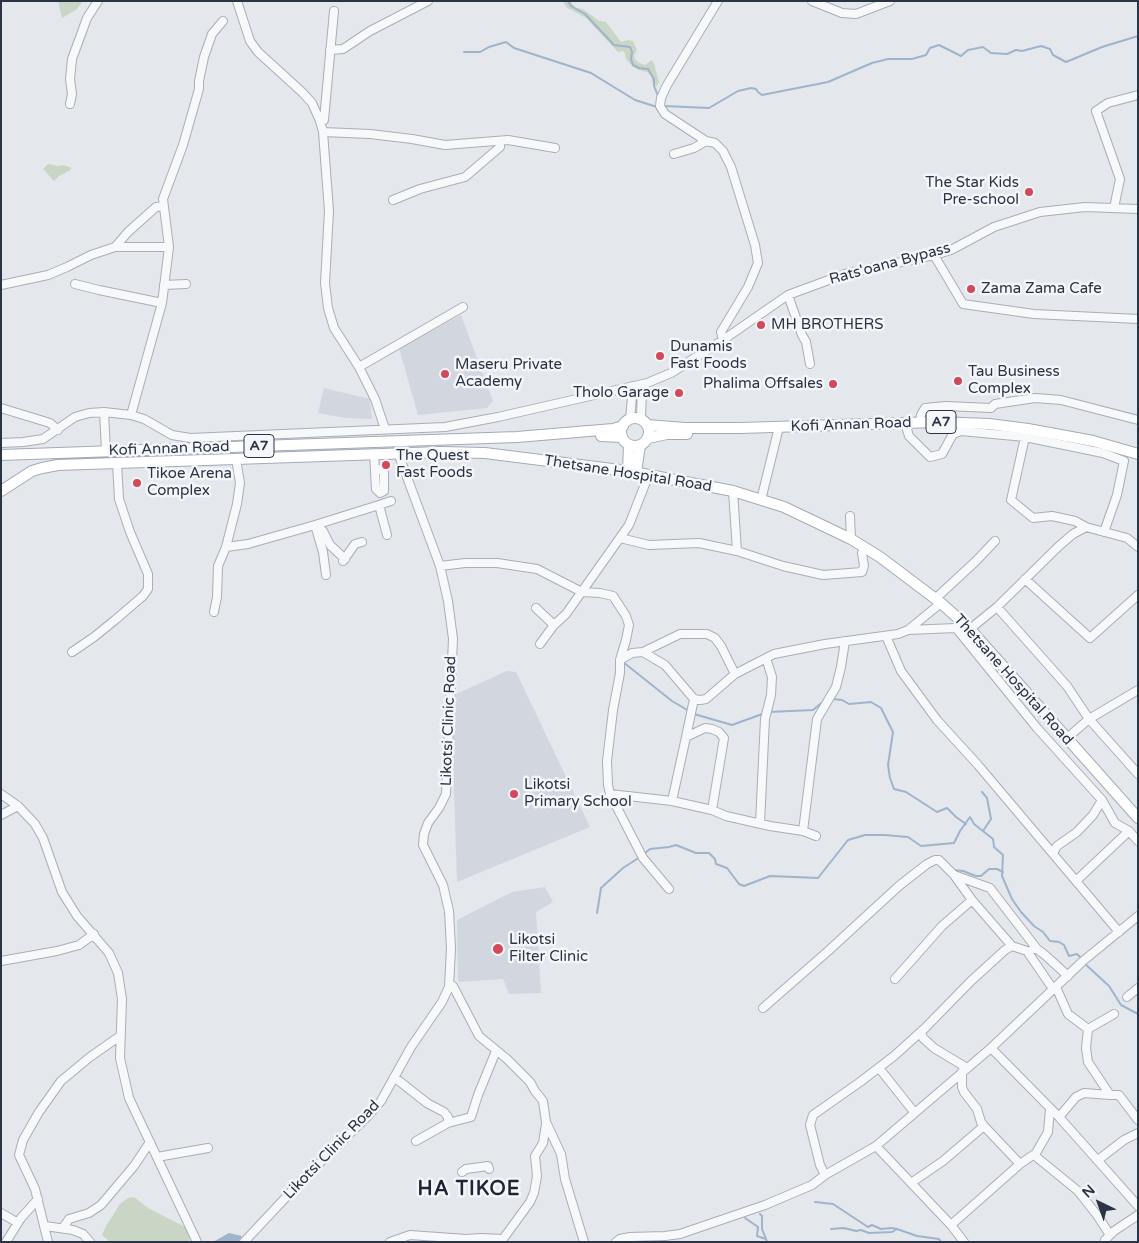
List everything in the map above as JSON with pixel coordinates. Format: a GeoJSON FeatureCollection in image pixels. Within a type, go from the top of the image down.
{"type":"FeatureCollection","features":[{"type":"Feature","properties":{"kind":"main road","name":"Kofi Annan Road"},"geometry":{"type":"LineString","coordinates":[[644,422],[686,428],[920,422],[990,424],[1093,441],[1138,454]]}},
{"type":"Feature","properties":{"kind":"main road","name":"A7"},"geometry":{"type":"LineString","coordinates":[[632,435],[644,422]]}},
{"type":"Feature","properties":{"kind":"main road"},"geometry":{"type":"LineString","coordinates":[[632,472],[632,435],[649,429],[644,422]]}},
{"type":"Feature","properties":{"kind":"main road","name":"Kofi Annan Road"},"geometry":{"type":"LineString","coordinates":[[1,456],[517,437],[533,440],[703,433],[740,428]]}},
{"type":"Feature","properties":{"kind":"main road","name":"Thetsane Hospital Road"},"geometry":{"type":"LineString","coordinates":[[1,491],[32,471],[58,465],[398,453],[485,452],[649,474],[733,491],[815,521],[851,539],[880,557],[938,601],[970,629],[1138,818]]}},
{"type":"Feature","properties":{"kind":"street"},"geometry":{"type":"LineString","coordinates":[[70,104],[72,94],[70,79],[72,60],[87,18],[98,1]]}},
{"type":"Feature","properties":{"kind":"street"},"geometry":{"type":"LineString","coordinates":[[237,1],[250,41],[258,52],[312,103],[320,121],[329,211],[324,283],[326,300],[334,328],[359,367],[375,399],[385,429]]}},
{"type":"Feature","properties":{"kind":"street"},"geometry":{"type":"LineString","coordinates":[[330,50],[343,49],[370,30],[428,1]]}},
{"type":"Feature","properties":{"kind":"street"},"geometry":{"type":"LineString","coordinates":[[718,1],[667,85],[661,98],[660,106],[665,114],[706,141],[715,144],[723,151],[731,167],[755,245],[758,263],[748,287],[721,332],[723,340]]}},
{"type":"Feature","properties":{"kind":"street"},"geometry":{"type":"LineString","coordinates":[[812,1],[842,13],[856,14],[890,1]]}},
{"type":"Feature","properties":{"kind":"street"},"geometry":{"type":"LineString","coordinates":[[320,121],[324,120],[334,11]]}},
{"type":"Feature","properties":{"kind":"street"},"geometry":{"type":"LineString","coordinates":[[131,415],[162,303],[169,247],[163,199],[183,145],[198,91],[204,57],[212,34],[223,21]]}},
{"type":"Feature","properties":{"kind":"street"},"geometry":{"type":"LineString","coordinates":[[1114,208],[1120,179],[1096,111],[1108,103],[1138,95]]}},
{"type":"Feature","properties":{"kind":"street"},"geometry":{"type":"LineString","coordinates":[[322,132],[370,134],[412,139],[445,146],[508,140],[555,148]]}},
{"type":"Feature","properties":{"kind":"street"},"geometry":{"type":"LineString","coordinates":[[393,200],[420,189],[464,177],[500,147],[500,140]]}},
{"type":"Feature","properties":{"kind":"street"},"geometry":{"type":"LineString","coordinates":[[674,154],[701,146],[706,141]]}},
{"type":"Feature","properties":{"kind":"street"},"geometry":{"type":"LineString","coordinates":[[115,247],[128,232],[156,207],[163,206]]}},
{"type":"Feature","properties":{"kind":"street","name":"Rats'oana Bypass"},"geometry":{"type":"LineString","coordinates":[[1,443],[43,439],[75,417],[89,413],[104,412],[131,415],[144,419],[172,435],[190,438],[445,427],[498,417],[642,385],[671,373],[788,295],[844,274],[951,250],[994,227],[1040,212],[1085,207],[1138,209]]}},
{"type":"Feature","properties":{"kind":"street"},"geometry":{"type":"LineString","coordinates":[[1,285],[48,275],[91,255],[115,247],[169,247]]}},
{"type":"Feature","properties":{"kind":"street"},"geometry":{"type":"LineString","coordinates":[[934,255],[963,304],[1034,314],[1138,319]]}},
{"type":"Feature","properties":{"kind":"street"},"geometry":{"type":"LineString","coordinates":[[75,284],[162,303]]}},
{"type":"Feature","properties":{"kind":"street"},"geometry":{"type":"LineString","coordinates":[[164,285],[186,284]]}},
{"type":"Feature","properties":{"kind":"street"},"geometry":{"type":"LineString","coordinates":[[788,295],[806,342],[810,364]]}},
{"type":"Feature","properties":{"kind":"street"},"geometry":{"type":"LineString","coordinates":[[359,367],[463,306]]}},
{"type":"Feature","properties":{"kind":"street"},"geometry":{"type":"LineString","coordinates":[[642,385],[644,422]]}},
{"type":"Feature","properties":{"kind":"street"},"geometry":{"type":"LineString","coordinates":[[632,435],[633,386]]}},
{"type":"Feature","properties":{"kind":"street"},"geometry":{"type":"LineString","coordinates":[[920,422],[925,408],[946,406],[991,408],[994,404],[1035,398],[1061,400],[1138,420]]}},
{"type":"Feature","properties":{"kind":"street"},"geometry":{"type":"LineString","coordinates":[[1,408],[50,423],[58,430]]}},
{"type":"Feature","properties":{"kind":"street"},"geometry":{"type":"LineString","coordinates":[[104,412],[106,451]]}},
{"type":"Feature","properties":{"kind":"street"},"geometry":{"type":"LineString","coordinates":[[905,423],[909,436],[930,457],[942,454],[953,434],[961,432],[1025,437],[1103,453],[1124,461],[1117,494],[1104,532]]}},
{"type":"Feature","properties":{"kind":"street"},"geometry":{"type":"LineString","coordinates":[[761,500],[779,427]]}},
{"type":"Feature","properties":{"kind":"street"},"geometry":{"type":"LineString","coordinates":[[1025,437],[1011,500],[1033,518],[1052,516],[1075,521],[1086,527],[1127,538],[1138,547]]}},
{"type":"Feature","properties":{"kind":"street","name":"Likotsi Clinic Road"},"geometry":{"type":"LineString","coordinates":[[244,1242],[303,1179],[381,1101],[411,1047],[442,1002],[450,986],[451,948],[449,911],[443,885],[423,845],[428,823],[446,794],[453,639],[448,601],[440,566],[398,453]]}},
{"type":"Feature","properties":{"kind":"street"},"geometry":{"type":"LineString","coordinates":[[374,454],[376,468]]}},
{"type":"Feature","properties":{"kind":"street"},"geometry":{"type":"LineString","coordinates":[[214,612],[217,597],[218,566],[226,547],[240,483],[236,459]]}},
{"type":"Feature","properties":{"kind":"street"},"geometry":{"type":"LineString","coordinates":[[72,652],[94,638],[143,596],[148,589],[148,574],[130,532],[119,499],[117,463]]}},
{"type":"Feature","properties":{"kind":"street"},"geometry":{"type":"LineString","coordinates":[[540,644],[554,625],[566,614],[590,577],[629,525],[649,474]]}},
{"type":"Feature","properties":{"kind":"street"},"geometry":{"type":"LineString","coordinates":[[733,491],[737,551]]}},
{"type":"Feature","properties":{"kind":"street"},"geometry":{"type":"LineString","coordinates":[[226,547],[248,544],[390,501]]}},
{"type":"Feature","properties":{"kind":"street"},"geometry":{"type":"LineString","coordinates":[[379,505],[387,535]]}},
{"type":"Feature","properties":{"kind":"street"},"geometry":{"type":"LineString","coordinates":[[850,516],[851,539]]}},
{"type":"Feature","properties":{"kind":"street"},"geometry":{"type":"LineString","coordinates":[[314,525],[323,531],[330,545],[343,561],[355,544],[362,542]]}},
{"type":"Feature","properties":{"kind":"street"},"geometry":{"type":"LineString","coordinates":[[314,525],[326,575]]}},
{"type":"Feature","properties":{"kind":"street"},"geometry":{"type":"LineString","coordinates":[[970,629],[997,607],[1072,534],[1086,527]]}},
{"type":"Feature","properties":{"kind":"street"},"geometry":{"type":"LineString","coordinates":[[620,538],[649,544],[699,543],[737,551],[783,566],[824,575],[862,572],[864,566],[862,552],[864,548]]}},
{"type":"Feature","properties":{"kind":"street"},"geometry":{"type":"LineString","coordinates":[[908,630],[996,541]]}},
{"type":"Feature","properties":{"kind":"street"},"geometry":{"type":"LineString","coordinates":[[440,566],[465,562],[497,563],[537,569],[582,592],[613,596],[626,616],[629,626],[620,660],[620,673],[614,703],[607,761],[608,785],[610,794],[643,858],[669,890]]}},
{"type":"Feature","properties":{"kind":"street"},"geometry":{"type":"LineString","coordinates":[[1025,579],[1090,638],[1138,595]]}},
{"type":"Feature","properties":{"kind":"street"},"geometry":{"type":"LineString","coordinates":[[997,607],[1067,686],[1089,719],[1138,774]]}},
{"type":"Feature","properties":{"kind":"street"},"geometry":{"type":"LineString","coordinates":[[536,608],[554,625]]}},
{"type":"Feature","properties":{"kind":"street"},"geometry":{"type":"LineString","coordinates":[[643,652],[665,665],[694,699],[706,699],[735,674],[774,654],[787,650],[886,636],[908,630],[956,628],[1037,728],[1102,800],[1115,823],[1129,832],[1138,841]]}},
{"type":"Feature","properties":{"kind":"street"},"geometry":{"type":"LineString","coordinates":[[620,660],[632,654],[643,652],[680,634],[707,634],[715,638],[721,646],[735,674]]}},
{"type":"Feature","properties":{"kind":"street"},"geometry":{"type":"LineString","coordinates":[[886,636],[901,671],[937,720],[1054,853],[1120,932]]}},
{"type":"Feature","properties":{"kind":"street"},"geometry":{"type":"LineString","coordinates":[[804,831],[817,719],[836,687],[845,641]]}},
{"type":"Feature","properties":{"kind":"street"},"geometry":{"type":"LineString","coordinates":[[760,823],[765,719],[771,696],[772,677],[766,658]]}},
{"type":"Feature","properties":{"kind":"street"},"geometry":{"type":"LineString","coordinates":[[1067,738],[1089,719],[1138,690]]}},
{"type":"Feature","properties":{"kind":"street"},"geometry":{"type":"LineString","coordinates":[[672,801],[694,699]]}},
{"type":"Feature","properties":{"kind":"street"},"geometry":{"type":"LineString","coordinates":[[686,737],[705,728],[719,732],[724,738],[712,810]]}},
{"type":"Feature","properties":{"kind":"street"},"geometry":{"type":"LineString","coordinates":[[1,794],[18,806],[35,824],[43,838],[66,898],[77,916],[109,953],[118,973],[122,999],[120,1058],[130,1098],[197,1242]]}},
{"type":"Feature","properties":{"kind":"street"},"geometry":{"type":"LineString","coordinates":[[610,794],[672,801],[712,810],[726,816],[804,831],[816,836]]}},
{"type":"Feature","properties":{"kind":"street"},"geometry":{"type":"LineString","coordinates":[[1054,853],[1057,846],[1078,832],[1093,815],[1102,800]]}},
{"type":"Feature","properties":{"kind":"street"},"geometry":{"type":"LineString","coordinates":[[1,815],[18,806]]}},
{"type":"Feature","properties":{"kind":"street"},"geometry":{"type":"LineString","coordinates":[[1077,880],[1129,832]]}},
{"type":"Feature","properties":{"kind":"street"},"geometry":{"type":"LineString","coordinates":[[762,1008],[842,939],[900,885],[926,864],[935,860],[939,860],[954,875],[972,900],[1012,946],[1027,950],[1037,949]]}},
{"type":"Feature","properties":{"kind":"street"},"geometry":{"type":"LineString","coordinates":[[954,875],[990,888],[1037,949],[1052,960],[1068,976]]}},
{"type":"Feature","properties":{"kind":"street"},"geometry":{"type":"LineString","coordinates":[[894,979],[942,926],[972,900]]}},
{"type":"Feature","properties":{"kind":"street"},"geometry":{"type":"LineString","coordinates":[[616,1242],[630,1236],[681,1238],[765,1206],[812,1185],[876,1146],[991,1048],[1083,961],[1138,916]]}},
{"type":"Feature","properties":{"kind":"street"},"geometry":{"type":"LineString","coordinates":[[1,961],[72,947],[94,934]]}},
{"type":"Feature","properties":{"kind":"street"},"geometry":{"type":"LineString","coordinates":[[825,1176],[820,1165],[810,1125],[812,1115],[879,1068],[920,1032],[987,966],[1012,946]]}},
{"type":"Feature","properties":{"kind":"street"},"geometry":{"type":"LineString","coordinates":[[1027,950],[1055,988],[1068,1014],[1088,1029]]}},
{"type":"Feature","properties":{"kind":"street"},"geometry":{"type":"LineString","coordinates":[[390,1242],[410,1236],[466,1240],[481,1238],[503,1240],[530,1202],[534,1193],[537,1176],[535,1156],[544,1143],[546,1122],[543,1101],[535,1092],[530,1082],[480,1036],[453,986],[450,986]]}},
{"type":"Feature","properties":{"kind":"street"},"geometry":{"type":"LineString","coordinates":[[1127,998],[1138,988]]}},
{"type":"Feature","properties":{"kind":"street"},"geometry":{"type":"LineString","coordinates":[[1110,1095],[1088,1062],[1086,1048],[1088,1029],[1114,1014]]}},
{"type":"Feature","properties":{"kind":"street"},"geometry":{"type":"LineString","coordinates":[[920,1032],[926,1042],[964,1070]]}},
{"type":"Feature","properties":{"kind":"street"},"geometry":{"type":"LineString","coordinates":[[48,1242],[38,1199],[19,1154],[23,1140],[39,1112],[62,1081],[90,1057],[120,1036]]}},
{"type":"Feature","properties":{"kind":"street"},"geometry":{"type":"LineString","coordinates":[[991,1048],[1059,1117],[1136,1202]]}},
{"type":"Feature","properties":{"kind":"street"},"geometry":{"type":"LineString","coordinates":[[416,1141],[448,1123],[471,1117],[496,1051]]}},
{"type":"Feature","properties":{"kind":"street"},"geometry":{"type":"LineString","coordinates":[[879,1068],[914,1112]]}},
{"type":"Feature","properties":{"kind":"street"},"geometry":{"type":"LineString","coordinates":[[964,1070],[962,1088],[977,1109],[981,1122],[1020,1164]]}},
{"type":"Feature","properties":{"kind":"street"},"geometry":{"type":"LineString","coordinates":[[394,1077],[427,1102],[444,1112],[448,1117],[448,1123]]}},
{"type":"Feature","properties":{"kind":"street"},"geometry":{"type":"LineString","coordinates":[[1059,1117],[1076,1097],[1084,1093],[1119,1095],[1138,1120]]}},
{"type":"Feature","properties":{"kind":"street"},"geometry":{"type":"LineString","coordinates":[[951,1225],[1020,1164],[1034,1155],[1048,1132],[1050,1108]]}},
{"type":"Feature","properties":{"kind":"street"},"geometry":{"type":"LineString","coordinates":[[546,1122],[561,1154],[565,1180],[584,1242]]}},
{"type":"Feature","properties":{"kind":"street"},"geometry":{"type":"LineString","coordinates":[[911,1183],[943,1160],[984,1126]]}},
{"type":"Feature","properties":{"kind":"street"},"geometry":{"type":"LineString","coordinates":[[1098,1160],[1124,1140],[1138,1133]]}},
{"type":"Feature","properties":{"kind":"street"},"geometry":{"type":"LineString","coordinates":[[64,1228],[69,1219],[89,1213],[101,1205],[134,1166],[150,1142]]}},
{"type":"Feature","properties":{"kind":"street"},"geometry":{"type":"LineString","coordinates":[[876,1146],[951,1225],[964,1242]]}},
{"type":"Feature","properties":{"kind":"street"},"geometry":{"type":"LineString","coordinates":[[157,1157],[208,1148]]}},
{"type":"Feature","properties":{"kind":"street"},"geometry":{"type":"LineString","coordinates":[[1034,1155],[1078,1191],[1097,1215],[1108,1237],[1138,1215]]}},
{"type":"Feature","properties":{"kind":"street"},"geometry":{"type":"LineString","coordinates":[[462,1172],[466,1169],[488,1166],[488,1169]]}},
{"type":"Feature","properties":{"kind":"street"},"geometry":{"type":"LineString","coordinates":[[6,1242],[18,1223],[38,1199]]}},
{"type":"Feature","properties":{"kind":"street"},"geometry":{"type":"LineString","coordinates":[[1,1213],[18,1223]]}},
{"type":"Feature","properties":{"kind":"street"},"geometry":{"type":"LineString","coordinates":[[45,1226],[64,1228],[83,1234],[90,1242]]}},
{"type":"Feature","properties":{"kind":"shaded area","name":"Maseru Private Academy"},"geometry":{"type":"Polygon","coordinates":[[[461,315],[493,401],[487,408],[418,415],[399,348],[461,315]]]}},
{"type":"Feature","properties":{"kind":"shaded area"},"geometry":{"type":"Polygon","coordinates":[[[324,388],[370,399],[372,419],[346,418],[318,413],[324,388]]]}},
{"type":"Feature","properties":{"kind":"shaded area","name":"Likotsi Primary School"},"geometry":{"type":"Polygon","coordinates":[[[507,671],[516,672],[590,827],[457,882],[453,761],[456,694],[507,671]]]}},
{"type":"Feature","properties":{"kind":"shaded area","name":"Likotsi Filter Clinic"},"geometry":{"type":"Polygon","coordinates":[[[545,887],[553,902],[536,912],[541,993],[509,994],[503,979],[458,982],[457,920],[512,892],[545,887]]]}},
{"type":"Feature","properties":{"kind":"green space"},"geometry":{"type":"Polygon","coordinates":[[[58,1],[83,1],[76,10],[62,18],[58,1]]]}},
{"type":"Feature","properties":{"kind":"green space"},"geometry":{"type":"Polygon","coordinates":[[[563,1],[570,1],[576,8],[583,9],[599,21],[606,22],[621,42],[633,41],[637,50],[634,56],[639,63],[645,65],[652,60],[659,82],[657,86],[653,85],[651,76],[647,72],[633,67],[626,59],[623,51],[618,52],[586,18],[566,7],[563,1]]]}},
{"type":"Feature","properties":{"kind":"green space"},"geometry":{"type":"Polygon","coordinates":[[[48,164],[72,168],[54,181],[43,169],[48,164]]]}},
{"type":"Feature","properties":{"kind":"green space"},"geometry":{"type":"Polygon","coordinates":[[[134,1197],[148,1208],[185,1227],[190,1237],[189,1242],[110,1242],[102,1235],[106,1226],[120,1204],[128,1198],[134,1197]]]}},
{"type":"Feature","properties":{"kind":"water"},"geometry":{"type":"Polygon","coordinates":[[[229,1233],[242,1236],[238,1242],[213,1242],[229,1233]]]}},
{"type":"Feature","properties":{"kind":"waterway"},"geometry":{"type":"LineString","coordinates":[[568,1],[571,6],[585,14],[614,45],[630,47],[633,65],[648,69],[654,79],[654,86],[658,96]]}},
{"type":"Feature","properties":{"kind":"waterway"},"geometry":{"type":"LineString","coordinates":[[664,106],[709,108],[738,91],[751,88],[756,89],[762,95],[828,82],[872,63],[888,59],[912,59],[926,55],[930,48],[939,45],[961,56],[968,50],[983,47],[991,53],[1007,54],[1016,50],[1022,51],[1041,46],[1050,49],[1053,55],[1066,62],[1102,47],[1138,36]]}},
{"type":"Feature","properties":{"kind":"waterway"},"geometry":{"type":"LineString","coordinates":[[464,52],[480,52],[506,42],[514,48],[591,73],[635,100],[657,107]]}},
{"type":"Feature","properties":{"kind":"waterway"},"geometry":{"type":"LineString","coordinates":[[623,662],[672,701],[689,711]]}},
{"type":"Feature","properties":{"kind":"waterway"},"geometry":{"type":"LineString","coordinates":[[833,699],[842,700],[849,704],[871,702],[881,708],[893,732],[888,765],[894,789],[906,792],[937,812],[947,808],[966,824]]}},
{"type":"Feature","properties":{"kind":"waterway"},"geometry":{"type":"LineString","coordinates":[[769,712],[813,710],[824,701]]}},
{"type":"Feature","properties":{"kind":"waterway"},"geometry":{"type":"LineString","coordinates":[[694,714],[732,725],[765,713]]}},
{"type":"Feature","properties":{"kind":"waterway"},"geometry":{"type":"LineString","coordinates":[[982,792],[987,798],[991,819],[983,831]]}},
{"type":"Feature","properties":{"kind":"waterway"},"geometry":{"type":"LineString","coordinates":[[644,854],[650,849],[676,845],[696,853],[709,853],[715,859],[716,864],[727,868],[739,884],[744,886],[770,876],[818,878],[848,840],[865,835],[884,835],[908,837],[921,846],[954,843],[970,817],[974,824],[993,839],[994,847],[1003,855],[1002,876],[1012,899],[1021,912],[1050,941],[1059,942],[1064,945],[1069,956],[1077,954],[1082,959]]}},
{"type":"Feature","properties":{"kind":"waterway"},"geometry":{"type":"LineString","coordinates":[[597,913],[601,888],[623,868],[640,857]]}},
{"type":"Feature","properties":{"kind":"waterway"},"geometry":{"type":"LineString","coordinates":[[953,870],[963,871],[976,876],[981,876],[989,869],[997,869],[1003,872]]}},
{"type":"Feature","properties":{"kind":"waterway"},"geometry":{"type":"LineString","coordinates":[[1084,963],[1109,986],[1121,1005],[1138,1014]]}},
{"type":"Feature","properties":{"kind":"waterway"},"geometry":{"type":"LineString","coordinates":[[815,1202],[833,1204],[868,1227],[872,1225],[881,1229],[897,1229]]}},
{"type":"Feature","properties":{"kind":"waterway"},"geometry":{"type":"LineString","coordinates":[[760,1214],[762,1216],[762,1229],[766,1239]]}},
{"type":"Feature","properties":{"kind":"waterway"},"geometry":{"type":"LineString","coordinates":[[745,1218],[758,1227],[757,1236],[766,1239],[767,1242]]}},
{"type":"Feature","properties":{"kind":"waterway"},"geometry":{"type":"LineString","coordinates":[[831,1229],[844,1228],[869,1233],[892,1232],[897,1229],[917,1236],[939,1239],[941,1242]]}},
{"type":"Feature","properties":{"kind":"place","name":"The Star Kids Pre-school"},"geometry":{"type":"Point","coordinates":[1029,192]}},
{"type":"Feature","properties":{"kind":"place","name":"Zama Zama Cafe"},"geometry":{"type":"Point","coordinates":[971,289]}},
{"type":"Feature","properties":{"kind":"place","name":"MH BROTHERS"},"geometry":{"type":"Point","coordinates":[761,325]}},
{"type":"Feature","properties":{"kind":"place","name":"Dunamis Fast Foods"},"geometry":{"type":"Point","coordinates":[660,356]}},
{"type":"Feature","properties":{"kind":"place","name":"Maseru Private Academy"},"geometry":{"type":"Point","coordinates":[445,374]}},
{"type":"Feature","properties":{"kind":"place","name":"Tau Business Complex"},"geometry":{"type":"Point","coordinates":[958,381]}},
{"type":"Feature","properties":{"kind":"place","name":"Phalima Offsales"},"geometry":{"type":"Point","coordinates":[833,384]}},
{"type":"Feature","properties":{"kind":"place","name":"Tholo Garage"},"geometry":{"type":"Point","coordinates":[679,393]}},
{"type":"Feature","properties":{"kind":"place","name":"The Quest Fast Foods"},"geometry":{"type":"Point","coordinates":[386,465]}},
{"type":"Feature","properties":{"kind":"place","name":"Tikoe Arena Complex"},"geometry":{"type":"Point","coordinates":[137,483]}},
{"type":"Feature","properties":{"kind":"place","name":"Likotsi Primary School"},"geometry":{"type":"Point","coordinates":[514,794]}},
{"type":"Feature","properties":{"kind":"place","name":"Likotsi Filter Clinic"},"geometry":{"type":"Point","coordinates":[498,949]}},
{"type":"Feature","properties":{"kind":"district","name":"HA TIKOE"},"geometry":{"type":"Point","coordinates":[469,1190]}}]}
